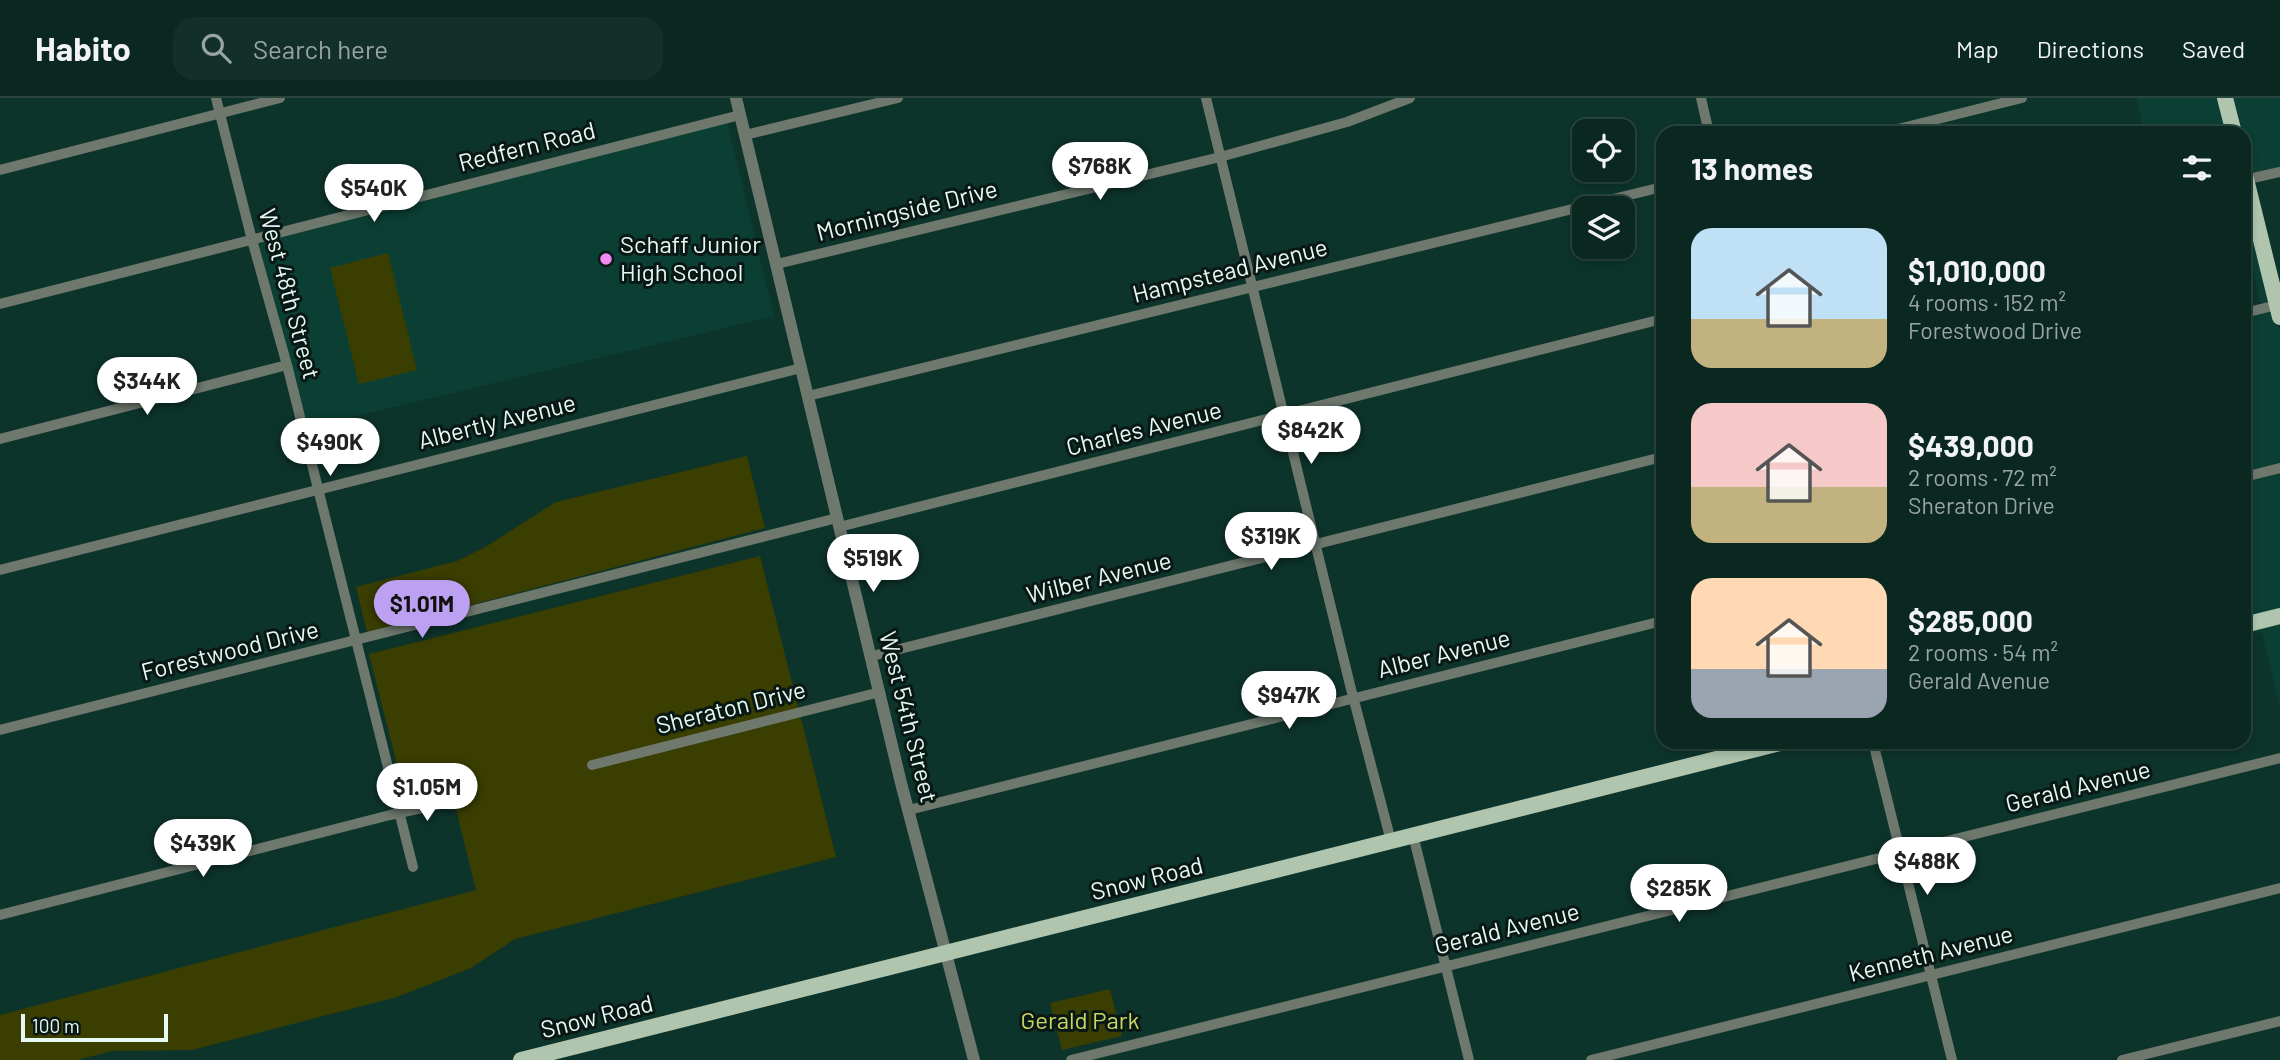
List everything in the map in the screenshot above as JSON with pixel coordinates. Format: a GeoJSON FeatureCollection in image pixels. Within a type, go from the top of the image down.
{"type":"FeatureCollection","features":[{"type":"Feature","properties":{"kind":"main road"},"geometry":{"type":"LineString","coordinates":[[2225,98],[2232,126]]}},
{"type":"Feature","properties":{"kind":"main road"},"geometry":{"type":"LineString","coordinates":[[2251,204],[2279,311]]}},
{"type":"Feature","properties":{"kind":"main road"},"geometry":{"type":"LineString","coordinates":[[2251,623],[2280,616]]}},
{"type":"Feature","properties":{"kind":"main road","name":"Snow Road"},"geometry":{"type":"LineString","coordinates":[[521,1060],[1756,749]]}},
{"type":"Feature","properties":{"kind":"street","name":"West 48th Street"},"geometry":{"type":"LineString","coordinates":[[216,98],[413,867]]}},
{"type":"Feature","properties":{"kind":"street"},"geometry":{"type":"LineString","coordinates":[[0,170],[280,98]]}},
{"type":"Feature","properties":{"kind":"street","name":"West 54th Street"},"geometry":{"type":"LineString","coordinates":[[736,98],[909,810],[974,1060]]}},
{"type":"Feature","properties":{"kind":"street"},"geometry":{"type":"LineString","coordinates":[[745,135],[898,98]]}},
{"type":"Feature","properties":{"kind":"street"},"geometry":{"type":"LineString","coordinates":[[1206,98],[1315,545],[1391,841]]}},
{"type":"Feature","properties":{"kind":"street","name":"Morningside Drive"},"geometry":{"type":"LineString","coordinates":[[777,264],[1220,157],[1346,122],[1410,98]]}},
{"type":"Feature","properties":{"kind":"street"},"geometry":{"type":"LineString","coordinates":[[1701,98],[1707,126]]}},
{"type":"Feature","properties":{"kind":"street"},"geometry":{"type":"LineString","coordinates":[[1910,126],[2022,98]]}},
{"type":"Feature","properties":{"kind":"street","name":"Redfern Road"},"geometry":{"type":"LineString","coordinates":[[0,304],[740,115]]}},
{"type":"Feature","properties":{"kind":"street"},"geometry":{"type":"LineString","coordinates":[[2251,176],[2280,172]]}},
{"type":"Feature","properties":{"kind":"street","name":"Hampstead Avenue"},"geometry":{"type":"LineString","coordinates":[[808,396],[1656,188]]}},
{"type":"Feature","properties":{"kind":"street"},"geometry":{"type":"LineString","coordinates":[[2251,313],[2279,311]]}},
{"type":"Feature","properties":{"kind":"street","name":"Charles Avenue"},"geometry":{"type":"LineString","coordinates":[[838,522],[1283,415],[1656,321]]}},
{"type":"Feature","properties":{"kind":"street"},"geometry":{"type":"LineString","coordinates":[[0,439],[286,365]]}},
{"type":"Feature","properties":{"kind":"street","name":"Albertly Avenue"},"geometry":{"type":"LineString","coordinates":[[0,570],[801,368]]}},
{"type":"Feature","properties":{"kind":"street","name":"Wilber Avenue"},"geometry":{"type":"LineString","coordinates":[[872,656],[1656,459]]}},
{"type":"Feature","properties":{"kind":"street"},"geometry":{"type":"LineString","coordinates":[[2251,475],[2280,468]]}},
{"type":"Feature","properties":{"kind":"street","name":"Forestwood Drive"},"geometry":{"type":"LineString","coordinates":[[0,730],[838,522]]}},
{"type":"Feature","properties":{"kind":"street","name":"Alber Avenue"},"geometry":{"type":"LineString","coordinates":[[909,810],[1656,623]]}},
{"type":"Feature","properties":{"kind":"street","name":"Sheraton Drive"},"geometry":{"type":"LineString","coordinates":[[593,765],[880,692]]}},
{"type":"Feature","properties":{"kind":"street"},"geometry":{"type":"LineString","coordinates":[[1875,749],[1952,1060]]}},
{"type":"Feature","properties":{"kind":"street","name":"Gerald Avenue"},"geometry":{"type":"LineString","coordinates":[[1070,1060],[2280,758]]}},
{"type":"Feature","properties":{"kind":"street"},"geometry":{"type":"LineString","coordinates":[[0,915],[449,802]]}},
{"type":"Feature","properties":{"kind":"street"},"geometry":{"type":"LineString","coordinates":[[1413,835],[1469,1060]]}},
{"type":"Feature","properties":{"kind":"street","name":"Kenneth Avenue"},"geometry":{"type":"LineString","coordinates":[[1591,1060],[2280,888]]}},
{"type":"Feature","properties":{"kind":"street"},"geometry":{"type":"LineString","coordinates":[[2122,1060],[2280,1021]]}},
{"type":"Feature","properties":{"kind":"shaded area"},"geometry":{"type":"Polygon","coordinates":[[[2136,98],[2280,98],[2280,174],[2251,182],[2251,126],[2143,126],[2136,98]]]}},
{"type":"Feature","properties":{"kind":"shaded area"},"geometry":{"type":"Polygon","coordinates":[[[727,122],[774,316],[306,428],[256,244],[727,122]]]}},
{"type":"Feature","properties":{"kind":"shaded area"},"geometry":{"type":"Polygon","coordinates":[[[2251,209],[2280,332],[2280,707],[2262,632],[2251,634],[2251,315],[2263,312],[2251,261],[2251,209]]]}},
{"type":"Feature","properties":{"kind":"green space"},"geometry":{"type":"Polygon","coordinates":[[[388,253],[417,370],[359,384],[330,268],[388,253]]]}},
{"type":"Feature","properties":{"kind":"green space"},"geometry":{"type":"Polygon","coordinates":[[[747,456],[765,528],[367,632],[356,587],[457,561],[487,546],[556,502],[747,456]]]}},
{"type":"Feature","properties":{"kind":"green space"},"geometry":{"type":"Polygon","coordinates":[[[760,556],[836,857],[515,939],[471,968],[397,997],[192,1050],[112,1051],[77,1060],[0,1060],[0,1015],[476,890],[453,797],[408,808],[369,654],[760,556]]]}},
{"type":"Feature","properties":{"kind":"green space","name":"Gerald Park"},"geometry":{"type":"Polygon","coordinates":[[[1110,989],[1122,1036],[1062,1050],[1050,1003],[1110,989]]]}},
{"type":"Feature","properties":{"kind":"place","name":"Schaff Junior High School"},"geometry":{"type":"Point","coordinates":[606,259]}}]}
